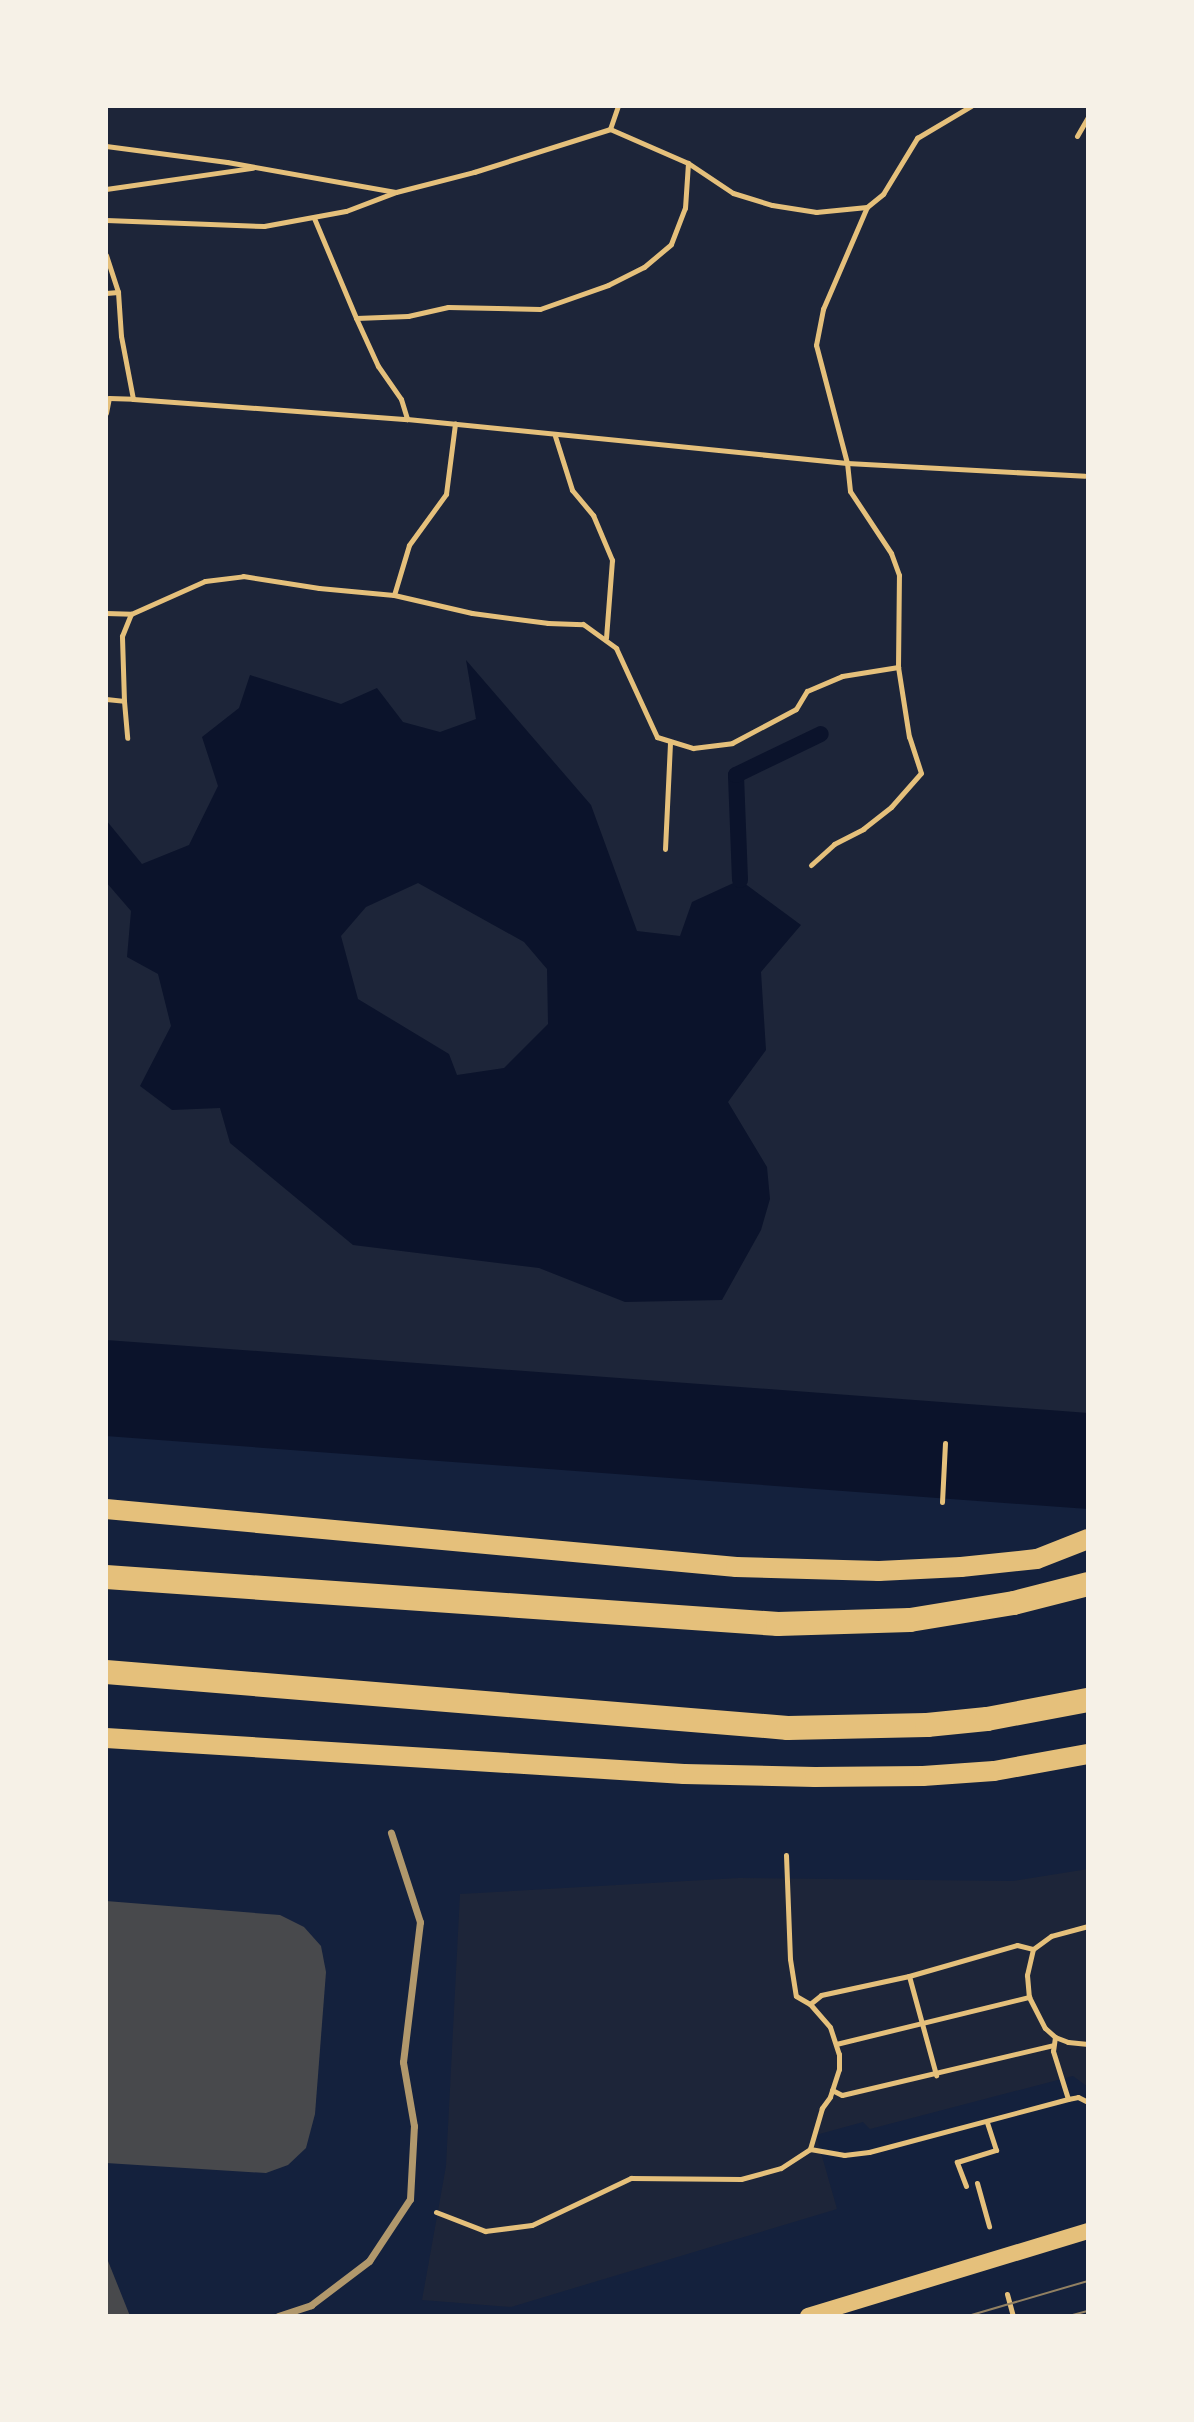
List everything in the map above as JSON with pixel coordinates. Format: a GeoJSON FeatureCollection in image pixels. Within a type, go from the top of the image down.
{"type":"FeatureCollection","features":[{"type":"Feature","properties":{"kind":"highway"},"geometry":{"type":"LineString","coordinates":[[106,1570],[202,1582]]}},
{"type":"Feature","properties":{"kind":"highway"},"geometry":{"type":"LineString","coordinates":[[106,1577],[778,1624],[924,1618],[1014,1603],[1088,1584]]}},
{"type":"Feature","properties":{"kind":"highway"},"geometry":{"type":"LineString","coordinates":[[106,1672],[788,1728],[942,1724],[1002,1717],[1088,1700]]}},
{"type":"Feature","properties":{"kind":"highway"},"geometry":{"type":"LineString","coordinates":[[106,1679],[196,1681]]}},
{"type":"Feature","properties":{"kind":"main road"},"geometry":{"type":"LineString","coordinates":[[106,1509],[736,1567],[879,1571],[961,1567],[1037,1559],[1088,1539]]}},
{"type":"Feature","properties":{"kind":"main road"},"geometry":{"type":"LineString","coordinates":[[106,1738],[684,1774],[815,1777],[965,1773],[1088,1754]]}},
{"type":"Feature","properties":{"kind":"main road"},"geometry":{"type":"LineString","coordinates":[[808,2316],[1088,2231]]}},
{"type":"Feature","properties":{"kind":"street"},"geometry":{"type":"LineString","coordinates":[[278,2316],[311,2305],[369,2261],[410,2199],[414,2126],[403,2062],[420,1922],[391,1833]]}},
{"type":"Feature","properties":{"kind":"path"},"geometry":{"type":"LineString","coordinates":[[610,129],[618,106]]}},
{"type":"Feature","properties":{"kind":"path"},"geometry":{"type":"LineString","coordinates":[[811,865],[834,844],[863,829],[891,807],[921,773],[909,737],[898,667],[902,601],[899,575],[891,553],[850,491],[847,463],[816,345],[823,309],[867,207],[883,194],[917,138],[971,106]]}},
{"type":"Feature","properties":{"kind":"path"},"geometry":{"type":"LineString","coordinates":[[1077,136],[1088,117]]}},
{"type":"Feature","properties":{"kind":"path"},"geometry":{"type":"LineString","coordinates":[[106,220],[264,226],[314,218],[346,211],[396,192],[474,172],[610,129],[688,163],[733,193],[772,205],[816,212],[867,207]]}},
{"type":"Feature","properties":{"kind":"path"},"geometry":{"type":"LineString","coordinates":[[106,146],[396,192]]}},
{"type":"Feature","properties":{"kind":"path"},"geometry":{"type":"LineString","coordinates":[[356,318],[408,316],[448,307],[540,309],[608,285],[644,267],[671,244],[685,208],[688,163]]}},
{"type":"Feature","properties":{"kind":"path"},"geometry":{"type":"LineString","coordinates":[[106,189],[256,168]]}},
{"type":"Feature","properties":{"kind":"path"},"geometry":{"type":"LineString","coordinates":[[314,218],[378,366],[401,399],[407,419]]}},
{"type":"Feature","properties":{"kind":"path"},"geometry":{"type":"LineString","coordinates":[[106,255],[118,292],[121,336],[133,399]]}},
{"type":"Feature","properties":{"kind":"path"},"geometry":{"type":"LineString","coordinates":[[106,293],[118,292]]}},
{"type":"Feature","properties":{"kind":"path"},"geometry":{"type":"LineString","coordinates":[[106,413],[109,398],[133,399],[407,419],[847,463],[1085,476]]}},
{"type":"Feature","properties":{"kind":"path"},"geometry":{"type":"LineString","coordinates":[[394,595],[409,545],[446,494],[455,424]]}},
{"type":"Feature","properties":{"kind":"path"},"geometry":{"type":"LineString","coordinates":[[555,436],[572,490],[593,515],[612,560],[606,639]]}},
{"type":"Feature","properties":{"kind":"path"},"geometry":{"type":"LineString","coordinates":[[106,613],[131,614],[205,581],[243,576],[319,588],[394,595],[472,613],[583,624],[606,639],[622,659],[657,737],[693,748],[732,743],[796,709],[807,691],[842,676],[898,667]]}},
{"type":"Feature","properties":{"kind":"path"},"geometry":{"type":"LineString","coordinates":[[127,738],[122,636],[131,614]]}},
{"type":"Feature","properties":{"kind":"path"},"geometry":{"type":"LineString","coordinates":[[106,699],[124,701]]}},
{"type":"Feature","properties":{"kind":"path"},"geometry":{"type":"LineString","coordinates":[[665,849],[670,743]]}},
{"type":"Feature","properties":{"kind":"path"},"geometry":{"type":"LineString","coordinates":[[942,1502],[945,1443]]}},
{"type":"Feature","properties":{"kind":"path"},"geometry":{"type":"LineString","coordinates":[[410,2199],[450,2219],[485,2231],[532,2225],[631,2178],[741,2179],[781,2168],[810,2149],[822,2108],[839,2069],[830,2027],[810,2004],[796,1996],[790,1959],[786,1855]]}},
{"type":"Feature","properties":{"kind":"path"},"geometry":{"type":"LineString","coordinates":[[1088,1926],[1051,1936],[1033,1949],[1027,1975],[1029,1997],[1038,2016],[1055,2037],[1088,2044]]}},
{"type":"Feature","properties":{"kind":"path"},"geometry":{"type":"LineString","coordinates":[[810,2004],[821,1995],[909,1976],[1017,1945],[1033,1949]]}},
{"type":"Feature","properties":{"kind":"path"},"geometry":{"type":"LineString","coordinates":[[909,1976],[936,2075]]}},
{"type":"Feature","properties":{"kind":"path"},"geometry":{"type":"LineString","coordinates":[[836,2044],[1029,1997]]}},
{"type":"Feature","properties":{"kind":"path"},"geometry":{"type":"LineString","coordinates":[[1055,2037],[1053,2045],[1068,2099]]}},
{"type":"Feature","properties":{"kind":"path"},"geometry":{"type":"LineString","coordinates":[[832,2090],[842,2095],[1053,2045]]}},
{"type":"Feature","properties":{"kind":"path"},"geometry":{"type":"LineString","coordinates":[[810,2149],[844,2155],[869,2152],[1068,2099],[1078,2097],[1088,2102]]}},
{"type":"Feature","properties":{"kind":"path"},"geometry":{"type":"LineString","coordinates":[[966,2186],[957,2162],[996,2150],[987,2122]]}},
{"type":"Feature","properties":{"kind":"shaded area"},"geometry":{"type":"Polygon","coordinates":[[[106,106],[1088,106],[1088,1453],[106,1380],[106,106]]]}},
{"type":"Feature","properties":{"kind":"shaded area"},"geometry":{"type":"Polygon","coordinates":[[[466,660],[591,805],[637,931],[680,936],[692,902],[740,880],[801,925],[761,972],[766,1050],[728,1102],[767,1167],[770,1199],[761,1230],[722,1300],[625,1302],[539,1268],[353,1245],[230,1143],[220,1108],[172,1110],[140,1086],[171,1026],[158,974],[127,957],[131,911],[106,882],[106,820],[142,864],[189,845],[218,786],[202,737],[239,708],[250,675],[341,704],[377,688],[403,722],[440,732],[476,719],[466,660]],[[418,883],[366,907],[341,936],[358,999],[449,1054],[457,1075],[504,1068],[548,1024],[547,969],[524,942],[418,883]]]}},
{"type":"Feature","properties":{"kind":"shaded area"},"geometry":{"type":"Polygon","coordinates":[[[1088,1869],[1088,2087],[1073,2076],[870,2129],[863,2122],[816,2135],[837,2209],[511,2307],[422,2300],[446,2166],[460,1894],[739,1878],[1013,1881],[1088,1869]]]}},
{"type":"Feature","properties":{"kind":"building"},"geometry":{"type":"Polygon","coordinates":[[[106,1901],[280,1915],[304,1927],[321,1946],[326,1972],[315,2114],[306,2148],[288,2165],[266,2173],[106,2163],[106,1901]]]}},
{"type":"Feature","properties":{"kind":"building"},"geometry":{"type":"Polygon","coordinates":[[[106,2256],[130,2316],[106,2316],[106,2256]]]}},
{"type":"Feature","properties":{"kind":"waterway"},"geometry":{"type":"LineString","coordinates":[[740,880],[736,775],[821,734]]}},
{"type":"Feature","properties":{"kind":"waterway"},"geometry":{"type":"LineString","coordinates":[[106,1388],[1088,1461]]}},
{"type":"Feature","properties":{"kind":"tram line"},"geometry":{"type":"LineString","coordinates":[[968,2316],[1088,2281]]}},
{"type":"Feature","properties":{"kind":"tram line"},"geometry":{"type":"LineString","coordinates":[[1069,2316],[1088,2311]]}}]}
